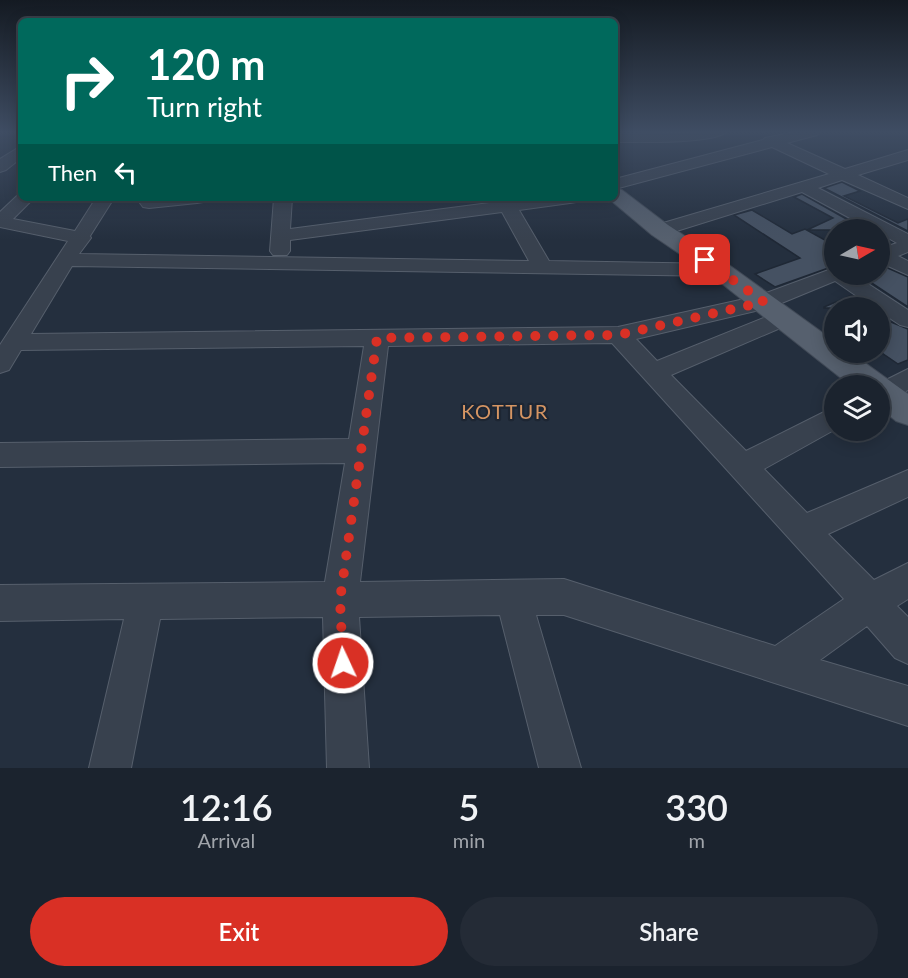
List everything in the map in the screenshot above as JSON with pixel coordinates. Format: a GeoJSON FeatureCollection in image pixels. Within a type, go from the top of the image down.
{"type":"FeatureCollection","features":[{"type":"Feature","properties":{"kind":"main road"},"geometry":{"type":"LineString","coordinates":[[618,196],[660,230],[720,270],[866,375]]}},
{"type":"Feature","properties":{"kind":"main road"},"geometry":{"type":"LineString","coordinates":[[890,394],[908,412]]}},
{"type":"Feature","properties":{"kind":"street"},"geometry":{"type":"LineString","coordinates":[[618,183],[673,168]]}},
{"type":"Feature","properties":{"kind":"street"},"geometry":{"type":"LineString","coordinates":[[828,168],[908,204]]}},
{"type":"Feature","properties":{"kind":"street"},"geometry":{"type":"LineString","coordinates":[[660,230],[867,168]]}},
{"type":"Feature","properties":{"kind":"street"},"geometry":{"type":"LineString","coordinates":[[804,187],[908,243]]}},
{"type":"Feature","properties":{"kind":"street"},"geometry":{"type":"LineString","coordinates":[[0,222],[22,201]]}},
{"type":"Feature","properties":{"kind":"street"},"geometry":{"type":"LineString","coordinates":[[0,364],[82,238],[103,201]]}},
{"type":"Feature","properties":{"kind":"street"},"geometry":{"type":"LineString","coordinates":[[149,203],[168,201]]}},
{"type":"Feature","properties":{"kind":"street"},"geometry":{"type":"LineString","coordinates":[[279,263],[283,201]]}},
{"type":"Feature","properties":{"kind":"street"},"geometry":{"type":"LineString","coordinates":[[281,236],[521,201]]}},
{"type":"Feature","properties":{"kind":"street"},"geometry":{"type":"LineString","coordinates":[[505,202],[542,267]]}},
{"type":"Feature","properties":{"kind":"street"},"geometry":{"type":"LineString","coordinates":[[0,222],[82,238]]}},
{"type":"Feature","properties":{"kind":"street"},"geometry":{"type":"LineString","coordinates":[[890,251],[908,243]]}},
{"type":"Feature","properties":{"kind":"street"},"geometry":{"type":"LineString","coordinates":[[67,260],[720,270]]}},
{"type":"Feature","properties":{"kind":"street"},"geometry":{"type":"LineString","coordinates":[[890,260],[908,269]]}},
{"type":"Feature","properties":{"kind":"street"},"geometry":{"type":"LineString","coordinates":[[654,372],[774,310],[824,281]]}},
{"type":"Feature","properties":{"kind":"street"},"geometry":{"type":"LineString","coordinates":[[853,285],[908,320]]}},
{"type":"Feature","properties":{"kind":"street"},"geometry":{"type":"LineString","coordinates":[[15,342],[618,335],[774,310]]}},
{"type":"Feature","properties":{"kind":"street"},"geometry":{"type":"LineString","coordinates":[[618,335],[908,645]]}},
{"type":"Feature","properties":{"kind":"street"},"geometry":{"type":"LineString","coordinates":[[348,768],[340,600],[377,338]]}},
{"type":"Feature","properties":{"kind":"street"},"geometry":{"type":"LineString","coordinates":[[743,466],[824,423]]}},
{"type":"Feature","properties":{"kind":"street"},"geometry":{"type":"LineString","coordinates":[[0,455],[361,451]]}},
{"type":"Feature","properties":{"kind":"street"},"geometry":{"type":"LineString","coordinates":[[802,530],[908,483]]}},
{"type":"Feature","properties":{"kind":"street"},"geometry":{"type":"LineString","coordinates":[[779,666],[870,602],[908,580]]}},
{"type":"Feature","properties":{"kind":"street"},"geometry":{"type":"LineString","coordinates":[[0,603],[564,597],[908,706]]}},
{"type":"Feature","properties":{"kind":"street"},"geometry":{"type":"LineString","coordinates":[[513,598],[560,768]]}},
{"type":"Feature","properties":{"kind":"street"},"geometry":{"type":"LineString","coordinates":[[110,768],[146,601]]}},
{"type":"Feature","properties":{"kind":"building"},"geometry":{"type":"Polygon","coordinates":[[[842,182],[860,191],[844,196],[890,219],[885,219],[824,188],[842,182]]]}},
{"type":"Feature","properties":{"kind":"building"},"geometry":{"type":"Polygon","coordinates":[[[802,194],[846,219],[831,219],[833,218],[794,197],[802,194]]]}},
{"type":"Feature","properties":{"kind":"building"},"geometry":{"type":"Polygon","coordinates":[[[752,210],[792,234],[805,229],[824,239],[824,270],[775,287],[755,274],[800,258],[734,215],[752,210]]]}},
{"type":"Feature","properties":{"kind":"building"},"geometry":{"type":"Polygon","coordinates":[[[890,219],[898,223],[908,219],[908,231],[890,222],[890,219]]]}},
{"type":"Feature","properties":{"kind":"building"},"geometry":{"type":"Polygon","coordinates":[[[824,222],[824,230],[807,230],[824,222]]]}},
{"type":"Feature","properties":{"kind":"building"},"geometry":{"type":"Polygon","coordinates":[[[890,269],[908,277],[908,307],[875,285],[890,285],[890,269]]]}},
{"type":"Feature","properties":{"kind":"building"},"geometry":{"type":"Polygon","coordinates":[[[890,322],[908,329],[908,360],[898,364],[890,359],[890,322]]]}},
{"type":"Feature","properties":{"kind":"district","name":"KOTTUR"},"geometry":{"type":"Point","coordinates":[505,411]}},
{"type":"Feature","properties":{"kind":"route"},"geometry":{"type":"LineString","coordinates":[[343,663],[340,600],[377,338],[618,335],[764,302],[705,260]]}}]}
